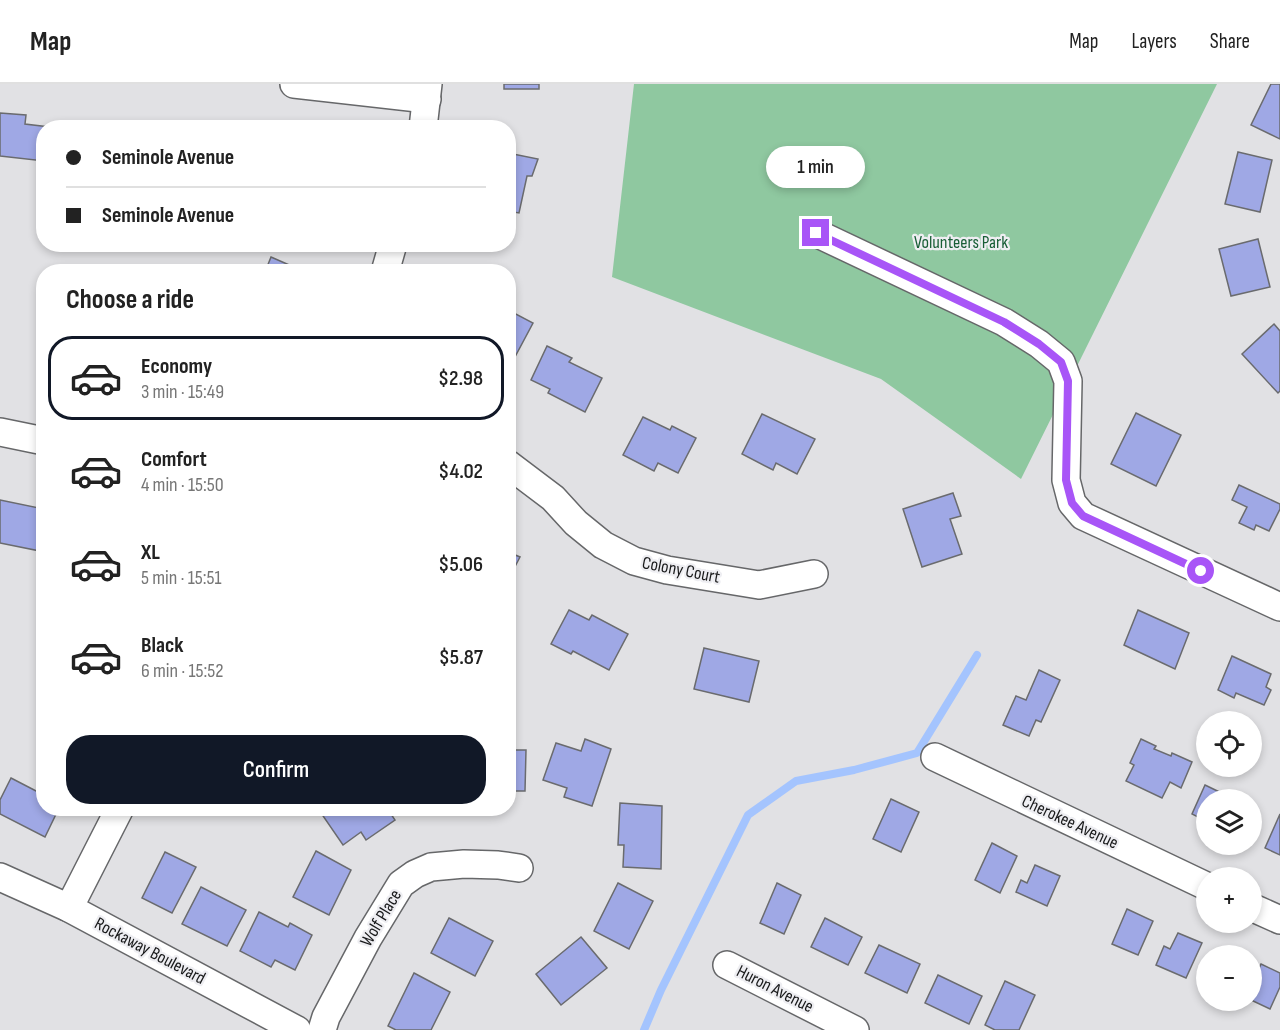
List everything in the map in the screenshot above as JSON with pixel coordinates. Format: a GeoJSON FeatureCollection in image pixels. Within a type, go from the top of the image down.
{"type":"FeatureCollection","features":[{"type":"Feature","properties":{"kind":"street"},"geometry":{"type":"LineString","coordinates":[[294,84],[427,92],[424,120]]}},
{"type":"Feature","properties":{"kind":"street"},"geometry":{"type":"LineString","coordinates":[[816,233],[1004,322],[1039,344],[1061,362],[1068,381],[1066,480],[1072,503],[1083,516],[1280,607]]}},
{"type":"Feature","properties":{"kind":"street"},"geometry":{"type":"LineString","coordinates":[[0,432],[36,439]]}},
{"type":"Feature","properties":{"kind":"street","name":"Colony Court"},"geometry":{"type":"LineString","coordinates":[[516,470],[553,498],[576,523],[603,545],[634,561],[667,570],[759,585],[814,574]]}},
{"type":"Feature","properties":{"kind":"street","name":"Cherokee Avenue"},"geometry":{"type":"LineString","coordinates":[[935,757],[1196,881]]}},
{"type":"Feature","properties":{"kind":"street"},"geometry":{"type":"LineString","coordinates":[[69,908],[116,816]]}},
{"type":"Feature","properties":{"kind":"street","name":"Wolf Place"},"geometry":{"type":"LineString","coordinates":[[322,1030],[326,1017],[368,938],[401,884],[430,867],[464,864],[519,868]]}},
{"type":"Feature","properties":{"kind":"street","name":"Rockaway Boulevard"},"geometry":{"type":"LineString","coordinates":[[0,877],[69,908],[297,1030]]}},
{"type":"Feature","properties":{"kind":"street"},"geometry":{"type":"LineString","coordinates":[[1262,912],[1280,920]]}},
{"type":"Feature","properties":{"kind":"street","name":"Huron Avenue"},"geometry":{"type":"LineString","coordinates":[[727,965],[855,1030]]}},
{"type":"Feature","properties":{"kind":"green space","name":"Volunteers Park"},"geometry":{"type":"Polygon","coordinates":[[[634,84],[1217,84],[1021,479],[881,379],[612,277],[634,84]]]}},
{"type":"Feature","properties":{"kind":"building"},"geometry":{"type":"Polygon","coordinates":[[[504,84],[539,84],[539,89],[504,89],[504,84]]]}},
{"type":"Feature","properties":{"kind":"building"},"geometry":{"type":"Polygon","coordinates":[[[1271,84],[1280,84],[1280,139],[1251,125],[1271,84]]]}},
{"type":"Feature","properties":{"kind":"building"},"geometry":{"type":"Polygon","coordinates":[[[0,113],[26,115],[25,124],[36,125],[36,160],[0,156],[0,113]]]}},
{"type":"Feature","properties":{"kind":"building"},"geometry":{"type":"Polygon","coordinates":[[[1238,152],[1272,160],[1260,212],[1225,204],[1238,152]]]}},
{"type":"Feature","properties":{"kind":"building"},"geometry":{"type":"Polygon","coordinates":[[[516,155],[538,159],[532,176],[527,176],[519,213],[516,212],[516,155]]]}},
{"type":"Feature","properties":{"kind":"building"},"geometry":{"type":"Polygon","coordinates":[[[1258,239],[1270,287],[1231,296],[1219,249],[1258,239]]]}},
{"type":"Feature","properties":{"kind":"building"},"geometry":{"type":"Polygon","coordinates":[[[271,257],[287,264],[268,264],[271,257]]]}},
{"type":"Feature","properties":{"kind":"building"},"geometry":{"type":"Polygon","coordinates":[[[516,314],[533,323],[516,355],[516,314]]]}},
{"type":"Feature","properties":{"kind":"building"},"geometry":{"type":"Polygon","coordinates":[[[1274,324],[1280,331],[1280,391],[1278,393],[1242,354],[1274,324]]]}},
{"type":"Feature","properties":{"kind":"building"},"geometry":{"type":"Polygon","coordinates":[[[547,346],[572,358],[569,362],[602,378],[585,412],[548,393],[550,389],[531,380],[547,346]]]}},
{"type":"Feature","properties":{"kind":"building"},"geometry":{"type":"Polygon","coordinates":[[[1136,413],[1181,435],[1156,486],[1111,464],[1136,413]]]}},
{"type":"Feature","properties":{"kind":"building"},"geometry":{"type":"Polygon","coordinates":[[[762,414],[815,439],[797,474],[776,463],[773,470],[742,454],[762,414]]]}},
{"type":"Feature","properties":{"kind":"building"},"geometry":{"type":"Polygon","coordinates":[[[643,417],[670,430],[672,426],[696,438],[678,473],[658,463],[654,471],[623,455],[643,417]]]}},
{"type":"Feature","properties":{"kind":"building"},"geometry":{"type":"Polygon","coordinates":[[[1239,485],[1280,504],[1280,509],[1269,531],[1256,525],[1254,530],[1239,523],[1247,507],[1232,500],[1239,485]]]}},
{"type":"Feature","properties":{"kind":"building"},"geometry":{"type":"Polygon","coordinates":[[[953,493],[961,516],[950,519],[962,554],[922,567],[903,509],[953,493]]]}},
{"type":"Feature","properties":{"kind":"building"},"geometry":{"type":"Polygon","coordinates":[[[0,500],[36,507],[36,550],[0,543],[0,500]]]}},
{"type":"Feature","properties":{"kind":"building"},"geometry":{"type":"Polygon","coordinates":[[[569,610],[589,620],[592,615],[628,634],[609,670],[573,651],[571,654],[551,644],[569,610]]]}},
{"type":"Feature","properties":{"kind":"building"},"geometry":{"type":"Polygon","coordinates":[[[1138,610],[1189,633],[1175,669],[1124,645],[1138,610]]]}},
{"type":"Feature","properties":{"kind":"building"},"geometry":{"type":"Polygon","coordinates":[[[704,648],[759,661],[749,702],[694,689],[704,648]]]}},
{"type":"Feature","properties":{"kind":"building"},"geometry":{"type":"Polygon","coordinates":[[[1232,656],[1271,674],[1266,687],[1271,690],[1264,705],[1236,693],[1234,698],[1218,690],[1232,656]]]}},
{"type":"Feature","properties":{"kind":"building"},"geometry":{"type":"Polygon","coordinates":[[[1039,670],[1060,680],[1041,722],[1036,720],[1029,736],[1003,725],[1016,696],[1026,700],[1039,670]]]}},
{"type":"Feature","properties":{"kind":"building"},"geometry":{"type":"Polygon","coordinates":[[[585,739],[611,749],[592,806],[564,797],[567,788],[543,780],[556,743],[581,751],[585,739]]]}},
{"type":"Feature","properties":{"kind":"building"},"geometry":{"type":"Polygon","coordinates":[[[1141,739],[1156,746],[1154,749],[1171,756],[1172,753],[1192,762],[1181,788],[1170,782],[1162,798],[1126,781],[1134,765],[1130,763],[1141,739]]]}},
{"type":"Feature","properties":{"kind":"building"},"geometry":{"type":"Polygon","coordinates":[[[516,750],[526,750],[525,791],[516,791],[516,750]]]}},
{"type":"Feature","properties":{"kind":"building"},"geometry":{"type":"Polygon","coordinates":[[[11,778],[36,791],[36,816],[55,816],[45,837],[0,814],[0,800],[11,778]]]}},
{"type":"Feature","properties":{"kind":"building"},"geometry":{"type":"Polygon","coordinates":[[[891,799],[919,812],[901,852],[873,839],[891,799]]]}},
{"type":"Feature","properties":{"kind":"building"},"geometry":{"type":"Polygon","coordinates":[[[620,803],[662,806],[661,869],[623,867],[624,845],[618,845],[620,803]]]}},
{"type":"Feature","properties":{"kind":"building"},"geometry":{"type":"Polygon","coordinates":[[[1280,814],[1280,855],[1265,848],[1280,814]]]}},
{"type":"Feature","properties":{"kind":"building"},"geometry":{"type":"Polygon","coordinates":[[[323,816],[392,816],[395,820],[366,840],[361,832],[343,845],[323,816]]]}},
{"type":"Feature","properties":{"kind":"building"},"geometry":{"type":"Polygon","coordinates":[[[992,843],[1017,856],[1000,893],[975,880],[992,843]]]}},
{"type":"Feature","properties":{"kind":"building"},"geometry":{"type":"Polygon","coordinates":[[[316,851],[351,870],[329,915],[293,897],[316,851]]]}},
{"type":"Feature","properties":{"kind":"building"},"geometry":{"type":"Polygon","coordinates":[[[165,852],[196,867],[172,913],[142,898],[165,852]]]}},
{"type":"Feature","properties":{"kind":"building"},"geometry":{"type":"Polygon","coordinates":[[[1035,865],[1060,876],[1047,906],[1016,892],[1021,880],[1027,883],[1035,865]]]}},
{"type":"Feature","properties":{"kind":"building"},"geometry":{"type":"Polygon","coordinates":[[[618,883],[653,901],[629,949],[594,931],[618,883]]]}},
{"type":"Feature","properties":{"kind":"building"},"geometry":{"type":"Polygon","coordinates":[[[777,883],[801,895],[784,934],[760,923],[777,883]]]}},
{"type":"Feature","properties":{"kind":"building"},"geometry":{"type":"Polygon","coordinates":[[[201,887],[246,910],[227,946],[182,924],[201,887]]]}},
{"type":"Feature","properties":{"kind":"building"},"geometry":{"type":"Polygon","coordinates":[[[1127,909],[1153,921],[1138,955],[1112,944],[1127,909]]]}},
{"type":"Feature","properties":{"kind":"building"},"geometry":{"type":"Polygon","coordinates":[[[259,912],[288,927],[290,923],[312,935],[295,970],[275,960],[271,967],[240,951],[259,912]]]}},
{"type":"Feature","properties":{"kind":"building"},"geometry":{"type":"Polygon","coordinates":[[[449,918],[493,941],[475,976],[431,953],[449,918]]]}},
{"type":"Feature","properties":{"kind":"building"},"geometry":{"type":"Polygon","coordinates":[[[825,918],[862,937],[848,965],[811,947],[825,918]]]}},
{"type":"Feature","properties":{"kind":"building"},"geometry":{"type":"Polygon","coordinates":[[[1178,933],[1202,943],[1196,945],[1196,956],[1186,978],[1156,965],[1164,946],[1170,949],[1178,933]]]}},
{"type":"Feature","properties":{"kind":"building"},"geometry":{"type":"Polygon","coordinates":[[[581,937],[607,968],[561,1005],[536,974],[581,937]]]}},
{"type":"Feature","properties":{"kind":"building"},"geometry":{"type":"Polygon","coordinates":[[[879,945],[920,964],[907,993],[865,973],[879,945]]]}},
{"type":"Feature","properties":{"kind":"building"},"geometry":{"type":"Polygon","coordinates":[[[1262,964],[1280,973],[1280,987],[1270,1009],[1262,1005],[1262,964]]]}},
{"type":"Feature","properties":{"kind":"building"},"geometry":{"type":"Polygon","coordinates":[[[414,973],[450,992],[431,1030],[396,1030],[388,1026],[414,973]]]}},
{"type":"Feature","properties":{"kind":"building"},"geometry":{"type":"Polygon","coordinates":[[[938,975],[982,996],[969,1024],[925,1003],[938,975]]]}},
{"type":"Feature","properties":{"kind":"building"},"geometry":{"type":"Polygon","coordinates":[[[1005,981],[1035,995],[1019,1030],[995,1030],[985,1025],[1005,981]]]}},
{"type":"Feature","properties":{"kind":"waterway"},"geometry":{"type":"LineString","coordinates":[[644,1030],[661,990],[748,815],[796,781],[854,770],[917,753],[977,655]]}},
{"type":"Feature","properties":{"kind":"route"},"geometry":{"type":"LineString","coordinates":[[816,233],[1004,322],[1039,344],[1061,362],[1068,381],[1066,480],[1072,503],[1083,516],[1201,571]]}}]}
